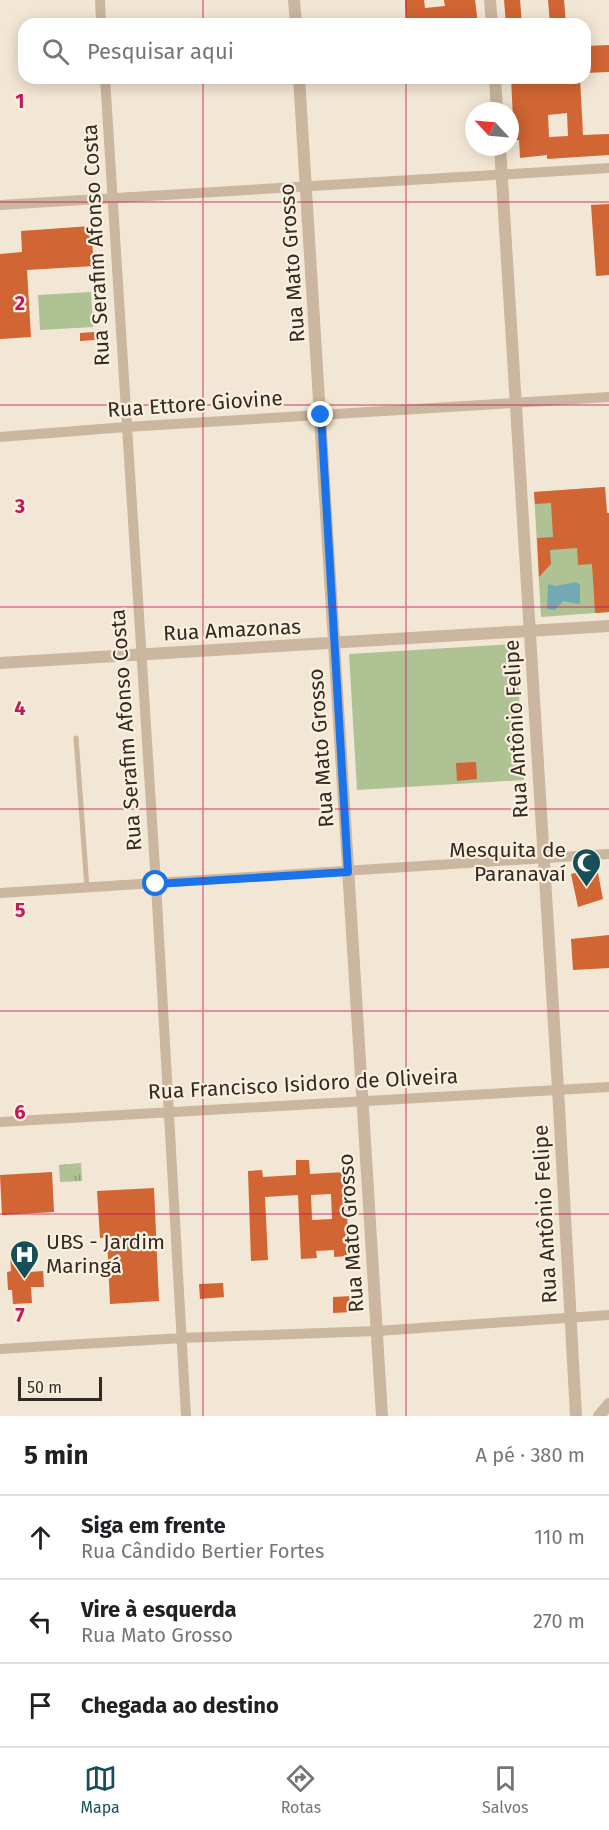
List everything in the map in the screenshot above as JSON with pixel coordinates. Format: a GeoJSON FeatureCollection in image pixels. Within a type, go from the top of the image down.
{"type":"FeatureCollection","features":[{"type":"Feature","properties":{"kind":"street"},"geometry":{"type":"LineString","coordinates":[[100,0],[101,18]]}},
{"type":"Feature","properties":{"kind":"street"},"geometry":{"type":"LineString","coordinates":[[294,0],[296,18]]}},
{"type":"Feature","properties":{"kind":"street"},"geometry":{"type":"LineString","coordinates":[[490,0],[492,18]]}},
{"type":"Feature","properties":{"kind":"street","name":"Rua Serafim Afonso Costa"},"geometry":{"type":"LineString","coordinates":[[105,84],[156,884],[186,1416]]}},
{"type":"Feature","properties":{"kind":"street","name":"Rua Mato Grosso"},"geometry":{"type":"LineString","coordinates":[[299,84],[382,1416]]}},
{"type":"Feature","properties":{"kind":"street"},"geometry":{"type":"LineString","coordinates":[[495,84],[496,102]]}},
{"type":"Feature","properties":{"kind":"street","name":"Rua Antônio Felipe"},"geometry":{"type":"LineString","coordinates":[[500,156],[576,1416]]}},
{"type":"Feature","properties":{"kind":"street"},"geometry":{"type":"LineString","coordinates":[[0,205],[609,168]]}},
{"type":"Feature","properties":{"kind":"street","name":"Rua Ettore Giovine"},"geometry":{"type":"LineString","coordinates":[[0,437],[126,427],[609,398]]}},
{"type":"Feature","properties":{"kind":"street","name":"Rua Amazonas"},"geometry":{"type":"LineString","coordinates":[[0,663],[609,626]]}},
{"type":"Feature","properties":{"kind":"street"},"geometry":{"type":"LineString","coordinates":[[0,893],[609,854]]}},
{"type":"Feature","properties":{"kind":"street","name":"Rua Francisco Isidoro de Oliveira"},"geometry":{"type":"LineString","coordinates":[[0,1122],[609,1087]]}},
{"type":"Feature","properties":{"kind":"street"},"geometry":{"type":"LineString","coordinates":[[0,1349],[182,1338],[377,1331],[609,1315]]}},
{"type":"Feature","properties":{"kind":"street"},"geometry":{"type":"LineString","coordinates":[[599,1416],[609,1404]]}},
{"type":"Feature","properties":{"kind":"lane"},"geometry":{"type":"LineString","coordinates":[[76,738],[87,888]]}},
{"type":"Feature","properties":{"kind":"green space"},"geometry":{"type":"Polygon","coordinates":[[[91,292],[93,327],[40,330],[38,295],[91,292]]]}},
{"type":"Feature","properties":{"kind":"green space"},"geometry":{"type":"Polygon","coordinates":[[[605,487],[607,512],[609,513],[609,612],[541,617],[534,492],[605,487]]]}},
{"type":"Feature","properties":{"kind":"green space"},"geometry":{"type":"Polygon","coordinates":[[[516,644],[524,780],[357,790],[349,654],[516,644]]]}},
{"type":"Feature","properties":{"kind":"green space"},"geometry":{"type":"Polygon","coordinates":[[[81,1163],[82,1181],[60,1182],[59,1165],[81,1163]]]}},
{"type":"Feature","properties":{"kind":"water"},"geometry":{"type":"Polygon","coordinates":[[[576,582],[580,585],[580,604],[563,601],[555,610],[547,609],[548,584],[555,586],[576,582]]]}},
{"type":"Feature","properties":{"kind":"building"},"geometry":{"type":"Polygon","coordinates":[[[405,0],[424,0],[425,8],[445,6],[444,0],[475,0],[477,18],[406,18],[405,0]]]}},
{"type":"Feature","properties":{"kind":"building"},"geometry":{"type":"Polygon","coordinates":[[[504,0],[520,0],[522,18],[506,18],[504,0]]]}},
{"type":"Feature","properties":{"kind":"building"},"geometry":{"type":"Polygon","coordinates":[[[548,0],[564,0],[566,18],[550,18],[548,0]]]}},
{"type":"Feature","properties":{"kind":"building"},"geometry":{"type":"Polygon","coordinates":[[[609,45],[609,72],[591,73],[591,46],[609,45]]]}},
{"type":"Feature","properties":{"kind":"building"},"geometry":{"type":"Polygon","coordinates":[[[511,84],[580,84],[583,135],[609,134],[609,155],[547,159],[547,155],[520,158],[519,102],[512,102],[511,84]],[[567,113],[548,115],[549,137],[568,136],[567,113]]]}},
{"type":"Feature","properties":{"kind":"building"},"geometry":{"type":"Polygon","coordinates":[[[609,204],[609,275],[596,276],[591,205],[609,204]]]}},
{"type":"Feature","properties":{"kind":"building"},"geometry":{"type":"Polygon","coordinates":[[[91,226],[94,266],[27,270],[31,337],[0,339],[0,254],[22,252],[21,231],[91,226]]]}},
{"type":"Feature","properties":{"kind":"building"},"geometry":{"type":"Polygon","coordinates":[[[94,332],[95,340],[80,341],[80,333],[94,332]]]}},
{"type":"Feature","properties":{"kind":"building"},"geometry":{"type":"Polygon","coordinates":[[[605,487],[607,513],[609,513],[609,612],[595,613],[592,564],[578,565],[577,548],[550,550],[551,564],[539,577],[537,538],[553,537],[551,503],[535,504],[534,492],[605,487]]]}},
{"type":"Feature","properties":{"kind":"building"},"geometry":{"type":"Polygon","coordinates":[[[476,762],[477,779],[457,781],[456,763],[476,762]]]}},
{"type":"Feature","properties":{"kind":"building","name":"Mesquita de Paranavaí"},"geometry":{"type":"Polygon","coordinates":[[[597,868],[603,899],[578,907],[571,874],[597,868]]]}},
{"type":"Feature","properties":{"kind":"building"},"geometry":{"type":"Polygon","coordinates":[[[609,935],[609,968],[573,970],[571,939],[609,935]]]}},
{"type":"Feature","properties":{"kind":"building"},"geometry":{"type":"Polygon","coordinates":[[[296,1160],[309,1160],[310,1174],[345,1172],[349,1256],[334,1257],[334,1250],[316,1251],[317,1258],[301,1259],[298,1195],[265,1197],[268,1260],[251,1261],[248,1171],[262,1170],[263,1177],[296,1175],[296,1160]],[[331,1194],[311,1195],[312,1220],[332,1219],[331,1194]]]}},
{"type":"Feature","properties":{"kind":"building"},"geometry":{"type":"Polygon","coordinates":[[[52,1172],[54,1212],[2,1215],[0,1175],[52,1172]]]}},
{"type":"Feature","properties":{"kind":"building"},"geometry":{"type":"Polygon","coordinates":[[[154,1188],[159,1301],[110,1304],[107,1237],[100,1238],[97,1191],[154,1188]]]}},
{"type":"Feature","properties":{"kind":"building","name":"UBS - Jardim Maringá"},"geometry":{"type":"Polygon","coordinates":[[[29,1253],[30,1272],[43,1271],[44,1287],[31,1287],[32,1303],[13,1304],[12,1290],[8,1290],[7,1272],[11,1271],[10,1254],[29,1253]]]}},
{"type":"Feature","properties":{"kind":"building"},"geometry":{"type":"Polygon","coordinates":[[[223,1283],[224,1297],[200,1299],[199,1284],[223,1283]]]}},
{"type":"Feature","properties":{"kind":"building"},"geometry":{"type":"Polygon","coordinates":[[[352,1296],[353,1312],[333,1313],[333,1297],[352,1296]]]}},
{"type":"Feature","properties":{"kind":"place","name":"Mesquita de Paranavaí"},"geometry":{"type":"Point","coordinates":[587,888]}},
{"type":"Feature","properties":{"kind":"place","name":"UBS - Jardim Maringá"},"geometry":{"type":"Point","coordinates":[25,1280]}},
{"type":"Feature","properties":{"kind":"route"},"geometry":{"type":"LineString","coordinates":[[156,884],[348,872],[321,415]]}}]}
